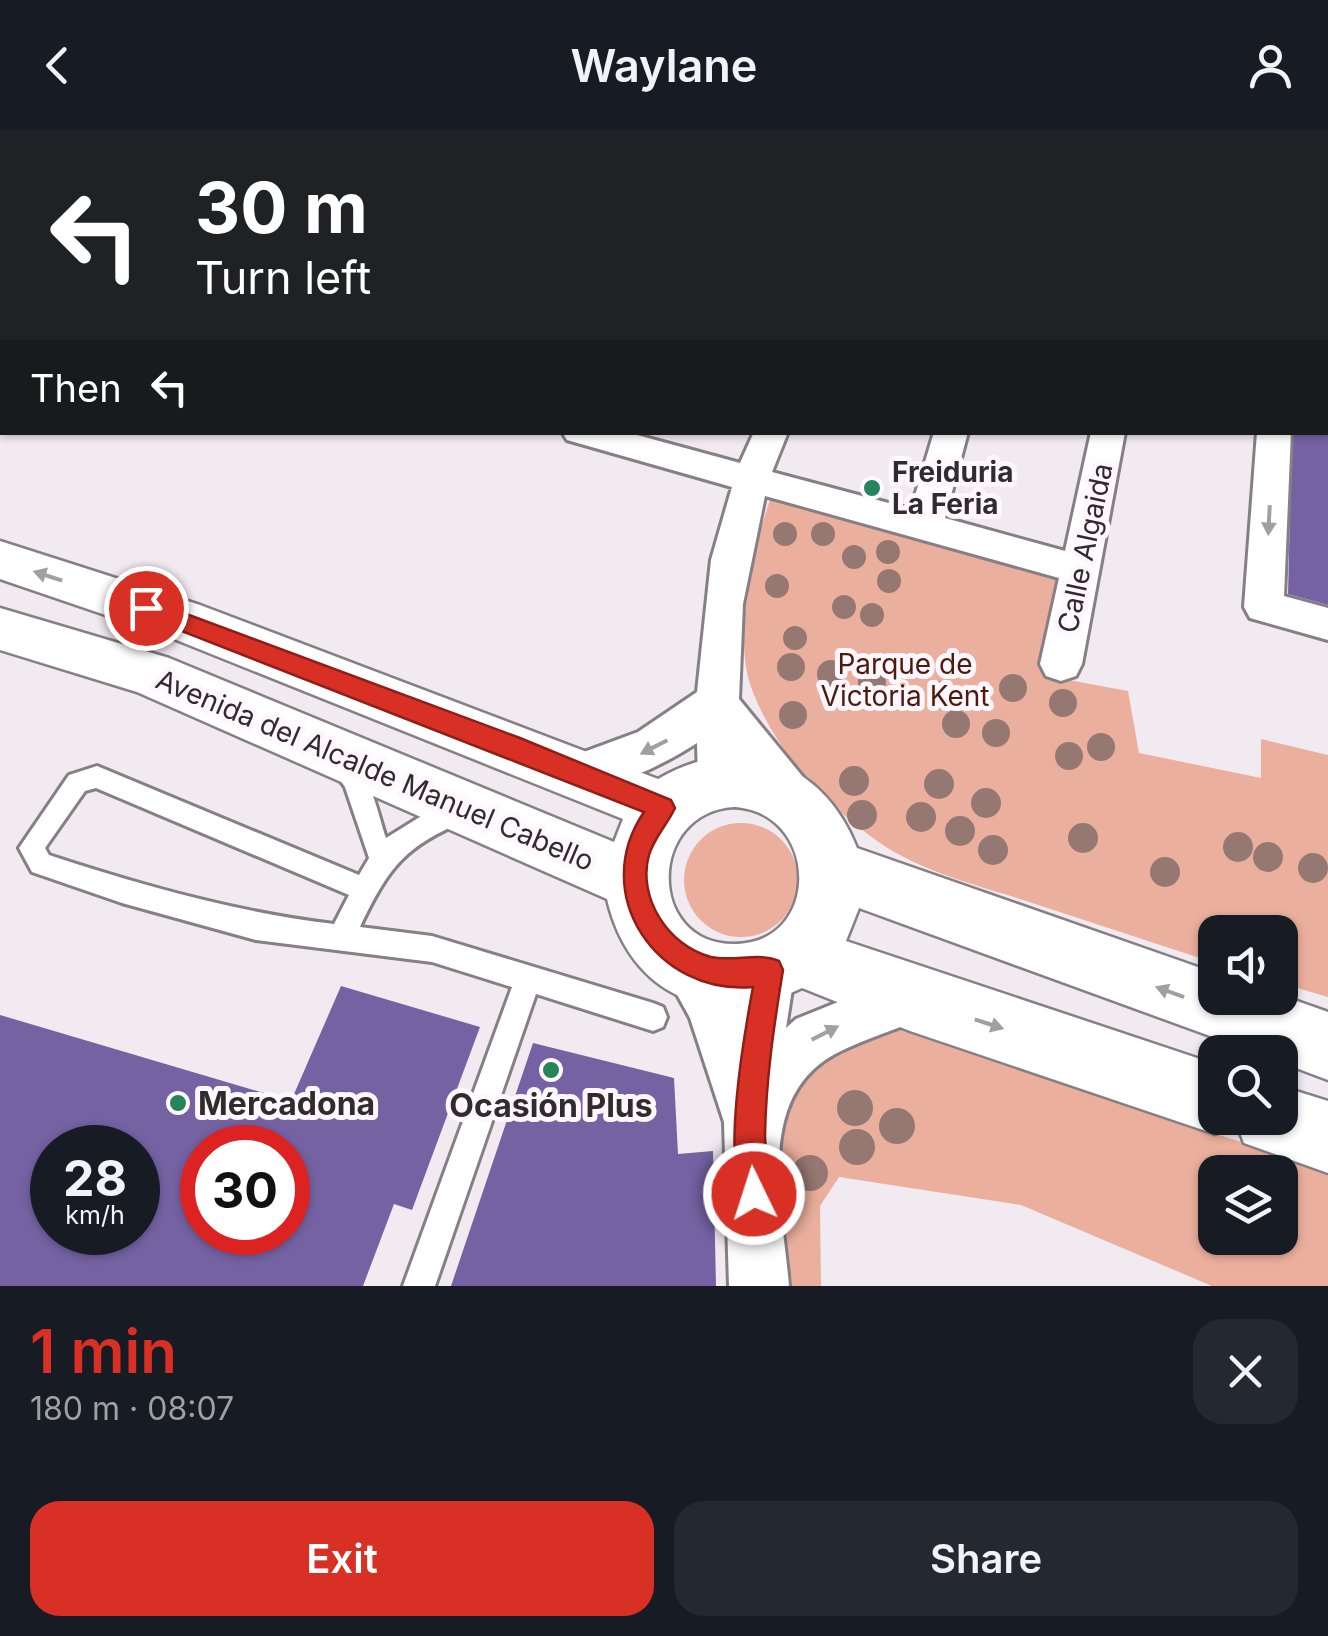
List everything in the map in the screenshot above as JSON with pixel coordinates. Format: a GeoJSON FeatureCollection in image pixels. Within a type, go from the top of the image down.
{"type":"FeatureCollection","features":[{"type":"Feature","properties":{"kind":"main road"},"geometry":{"type":"LineString","coordinates":[[0,560],[182,620],[582,773],[663,808]]}},
{"type":"Feature","properties":{"kind":"main road","name":"Avenida del Alcalde Manuel Cabello"},"geometry":{"type":"LineString","coordinates":[[0,629],[150,674],[634,880]]}},
{"type":"Feature","properties":{"kind":"main road"},"geometry":{"type":"LineString","coordinates":[[784,962],[828,916],[833,869],[822,838],[803,812],[764,788],[720,783],[689,792],[663,808],[640,840],[634,880],[637,903],[648,925],[683,960],[725,974],[784,962],[910,998],[1198,1094]]}},
{"type":"Feature","properties":{"kind":"main road"},"geometry":{"type":"LineString","coordinates":[[833,869],[1328,1046]]}},
{"type":"Feature","properties":{"kind":"main road"},"geometry":{"type":"LineString","coordinates":[[1298,1127],[1328,1137]]}},
{"type":"Feature","properties":{"kind":"street"},"geometry":{"type":"LineString","coordinates":[[591,435],[1082,570]]}},
{"type":"Feature","properties":{"kind":"street"},"geometry":{"type":"LineString","coordinates":[[720,783],[716,701],[721,620],[752,479],[770,435]]}},
{"type":"Feature","properties":{"kind":"street"},"geometry":{"type":"LineString","coordinates":[[924,527],[950,435]]}},
{"type":"Feature","properties":{"kind":"street","name":"Calle Algaida"},"geometry":{"type":"LineString","coordinates":[[1061,664],[1107,435]]}},
{"type":"Feature","properties":{"kind":"street"},"geometry":{"type":"LineString","coordinates":[[1274,435],[1264,607],[1328,624]]}},
{"type":"Feature","properties":{"kind":"street"},"geometry":{"type":"LineString","coordinates":[[582,773],[651,751],[688,728],[716,701]]}},
{"type":"Feature","properties":{"kind":"street"},"geometry":{"type":"LineString","coordinates":[[716,701],[803,812]]}},
{"type":"Feature","properties":{"kind":"street"},"geometry":{"type":"LineString","coordinates":[[683,960],[712,1007],[750,1137]]}},
{"type":"Feature","properties":{"kind":"street"},"geometry":{"type":"LineString","coordinates":[[759,1286],[750,1137],[756,1043],[784,962]]}},
{"type":"Feature","properties":{"kind":"street"},"geometry":{"type":"LineString","coordinates":[[750,1137],[778,1069],[814,1037],[910,998]]}},
{"type":"Feature","properties":{"kind":"lane"},"geometry":{"type":"LineString","coordinates":[[325,747],[356,782],[381,858]]}},
{"type":"Feature","properties":{"kind":"lane"},"geometry":{"type":"LineString","coordinates":[[366,890],[97,777],[76,783],[30,848],[41,864],[122,892],[256,927],[432,950],[653,1016]]}},
{"type":"Feature","properties":{"kind":"lane"},"geometry":{"type":"LineString","coordinates":[[340,940],[381,858],[410,830],[467,810]]}},
{"type":"Feature","properties":{"kind":"lane"},"geometry":{"type":"LineString","coordinates":[[419,1286],[528,980]]}},
{"type":"Feature","properties":{"kind":"green space","name":"Parque de Victoria Kent"},"geometry":{"type":"Polygon","coordinates":[[[770,500],[1063,579],[1042,675],[1128,691],[1139,753],[1261,778],[1261,739],[1328,755],[1328,997],[1298,988],[1298,915],[1198,915],[1198,957],[930,869],[896,853],[860,828],[821,794],[787,754],[751,687],[746,667],[745,619],[757,543],[770,500]]]}},
{"type":"Feature","properties":{"kind":"green space"},"geometry":{"type":"Polygon","coordinates":[[[741,823],[763,827],[781,840],[794,858],[798,880],[794,902],[781,920],[763,933],[741,937],[719,933],[701,920],[688,902],[684,880],[688,858],[701,840],[719,827],[741,823]]]}},
{"type":"Feature","properties":{"kind":"green space"},"geometry":{"type":"Polygon","coordinates":[[[911,1029],[967,1041],[1198,1129],[1198,1135],[1219,1135],[1283,1155],[1198,1155],[1198,1255],[1298,1255],[1298,1160],[1328,1169],[1328,1286],[1212,1286],[1021,1205],[839,1177],[820,1206],[821,1286],[790,1286],[778,1187],[782,1122],[792,1093],[810,1067],[854,1035],[870,1030],[911,1029]]]}},
{"type":"Feature","properties":{"kind":"building"},"geometry":{"type":"Polygon","coordinates":[[[1292,435],[1328,435],[1328,605],[1288,594],[1292,435]]]}},
{"type":"Feature","properties":{"kind":"building"},"geometry":{"type":"Polygon","coordinates":[[[341,986],[480,1027],[412,1210],[394,1204],[363,1286],[0,1286],[0,1015],[291,1101],[341,986]]]}},
{"type":"Feature","properties":{"kind":"building"},"geometry":{"type":"Polygon","coordinates":[[[533,1043],[674,1078],[678,1154],[713,1151],[716,1286],[451,1286],[533,1043]]]}},
{"type":"Feature","properties":{"kind":"place","name":"Freiduria La Feria"},"geometry":{"type":"Point","coordinates":[872,488]}},
{"type":"Feature","properties":{"kind":"place","name":"Ocasión Plus"},"geometry":{"type":"Point","coordinates":[551,1070]}},
{"type":"Feature","properties":{"kind":"place","name":"Mercadona"},"geometry":{"type":"Point","coordinates":[178,1103]}},
{"type":"Feature","properties":{"kind":"route"},"geometry":{"type":"LineString","coordinates":[[146,608],[582,773],[663,808],[640,840],[635,860],[637,903],[648,925],[663,944],[704,970],[748,974],[770,970],[756,1043],[750,1137],[754,1194]]}}]}
